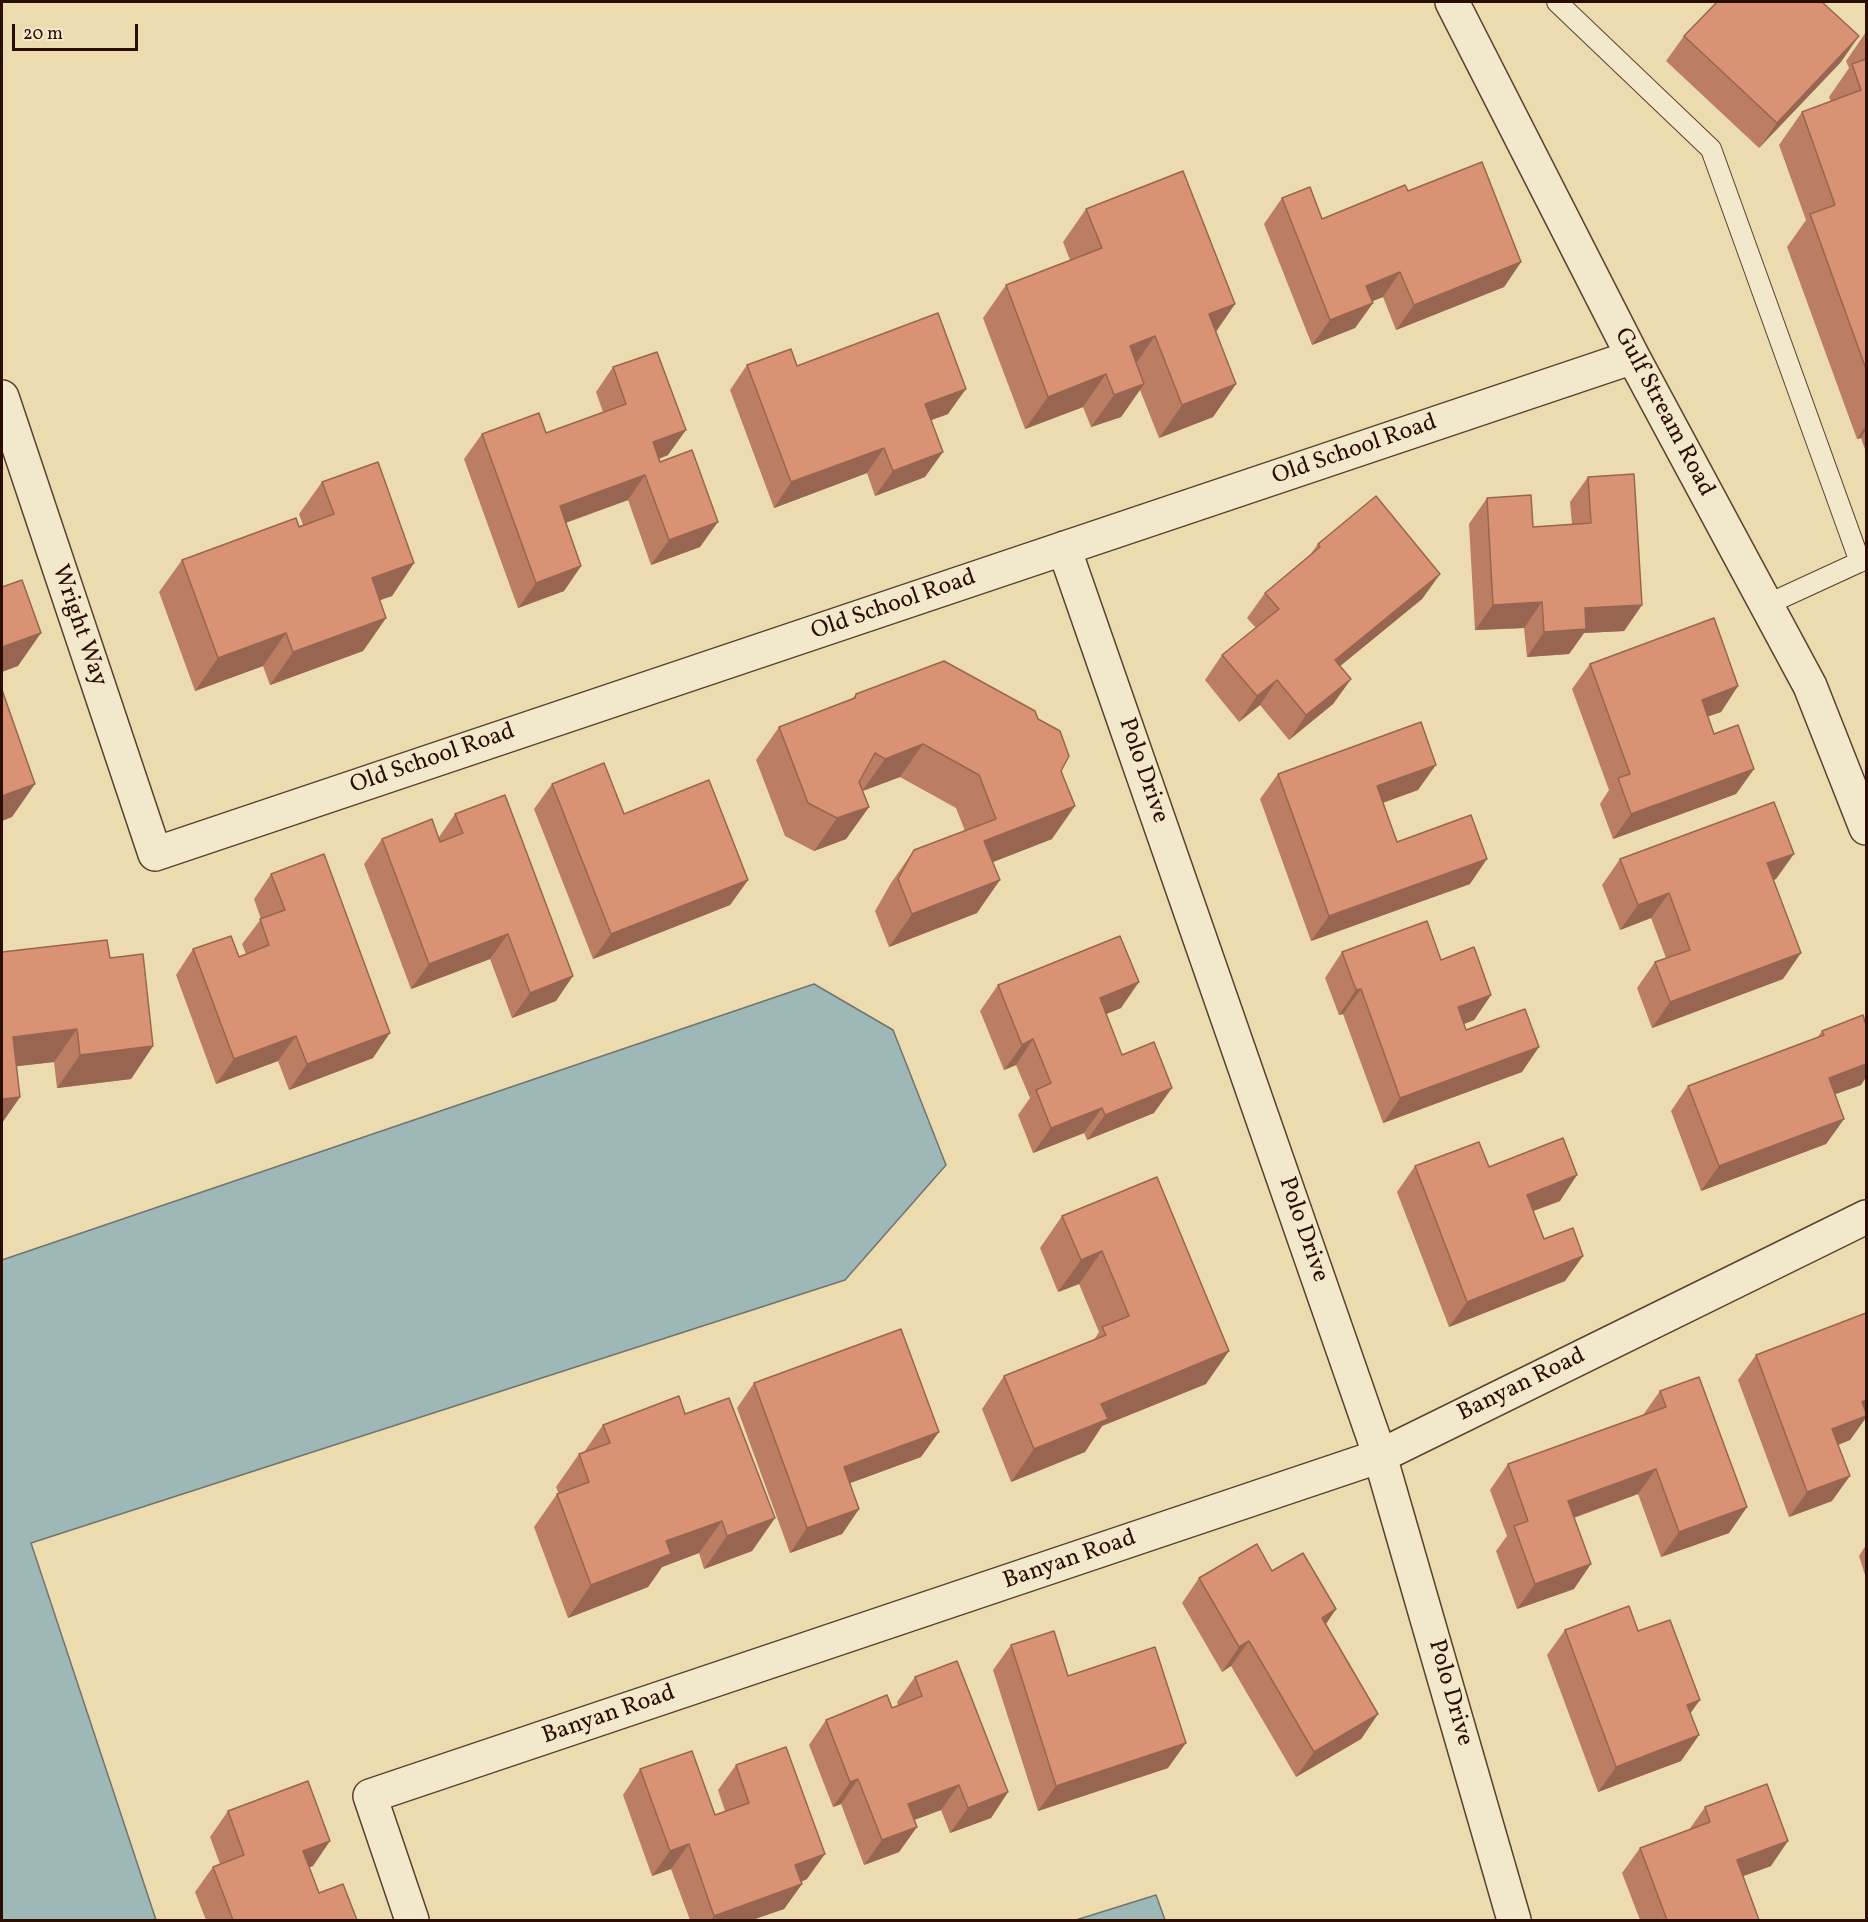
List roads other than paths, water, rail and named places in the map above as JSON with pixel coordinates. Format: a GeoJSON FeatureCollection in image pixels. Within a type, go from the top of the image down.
{"type":"FeatureCollection","features":[{"type":"Feature","properties":{"kind":"street","name":"Gulf Stream Road"},"geometry":{"type":"LineString","coordinates":[[1452,2],[1633,357],[1810,686],[1866,828]]}},
{"type":"Feature","properties":{"kind":"street","name":"Old School Road"},"geometry":{"type":"LineString","coordinates":[[155,854],[1633,357]]}},
{"type":"Feature","properties":{"kind":"street","name":"Wright Way"},"geometry":{"type":"LineString","coordinates":[[2,398],[155,854]]}},
{"type":"Feature","properties":{"kind":"street","name":"Polo Drive"},"geometry":{"type":"LineString","coordinates":[[1064,548],[1380,1456],[1514,1920]]}},
{"type":"Feature","properties":{"kind":"street","name":"Banyan Road"},"geometry":{"type":"LineString","coordinates":[[412,1920],[370,1796],[1380,1456],[1866,1217]]}},
{"type":"Feature","properties":{"kind":"lane"},"geometry":{"type":"LineString","coordinates":[[1557,2],[1711,149],[1863,561],[1766,605]]}},
{"type":"Feature","properties":{"kind":"water"},"geometry":{"type":"Polygon","coordinates":[[[814,984],[893,1030],[946,1165],[845,1280],[31,1543],[156,1920],[2,1920],[2,1260],[814,984]]]}},
{"type":"Feature","properties":{"kind":"water"},"geometry":{"type":"Polygon","coordinates":[[[1156,1895],[1165,1920],[1076,1920],[1156,1895]]]}}]}
